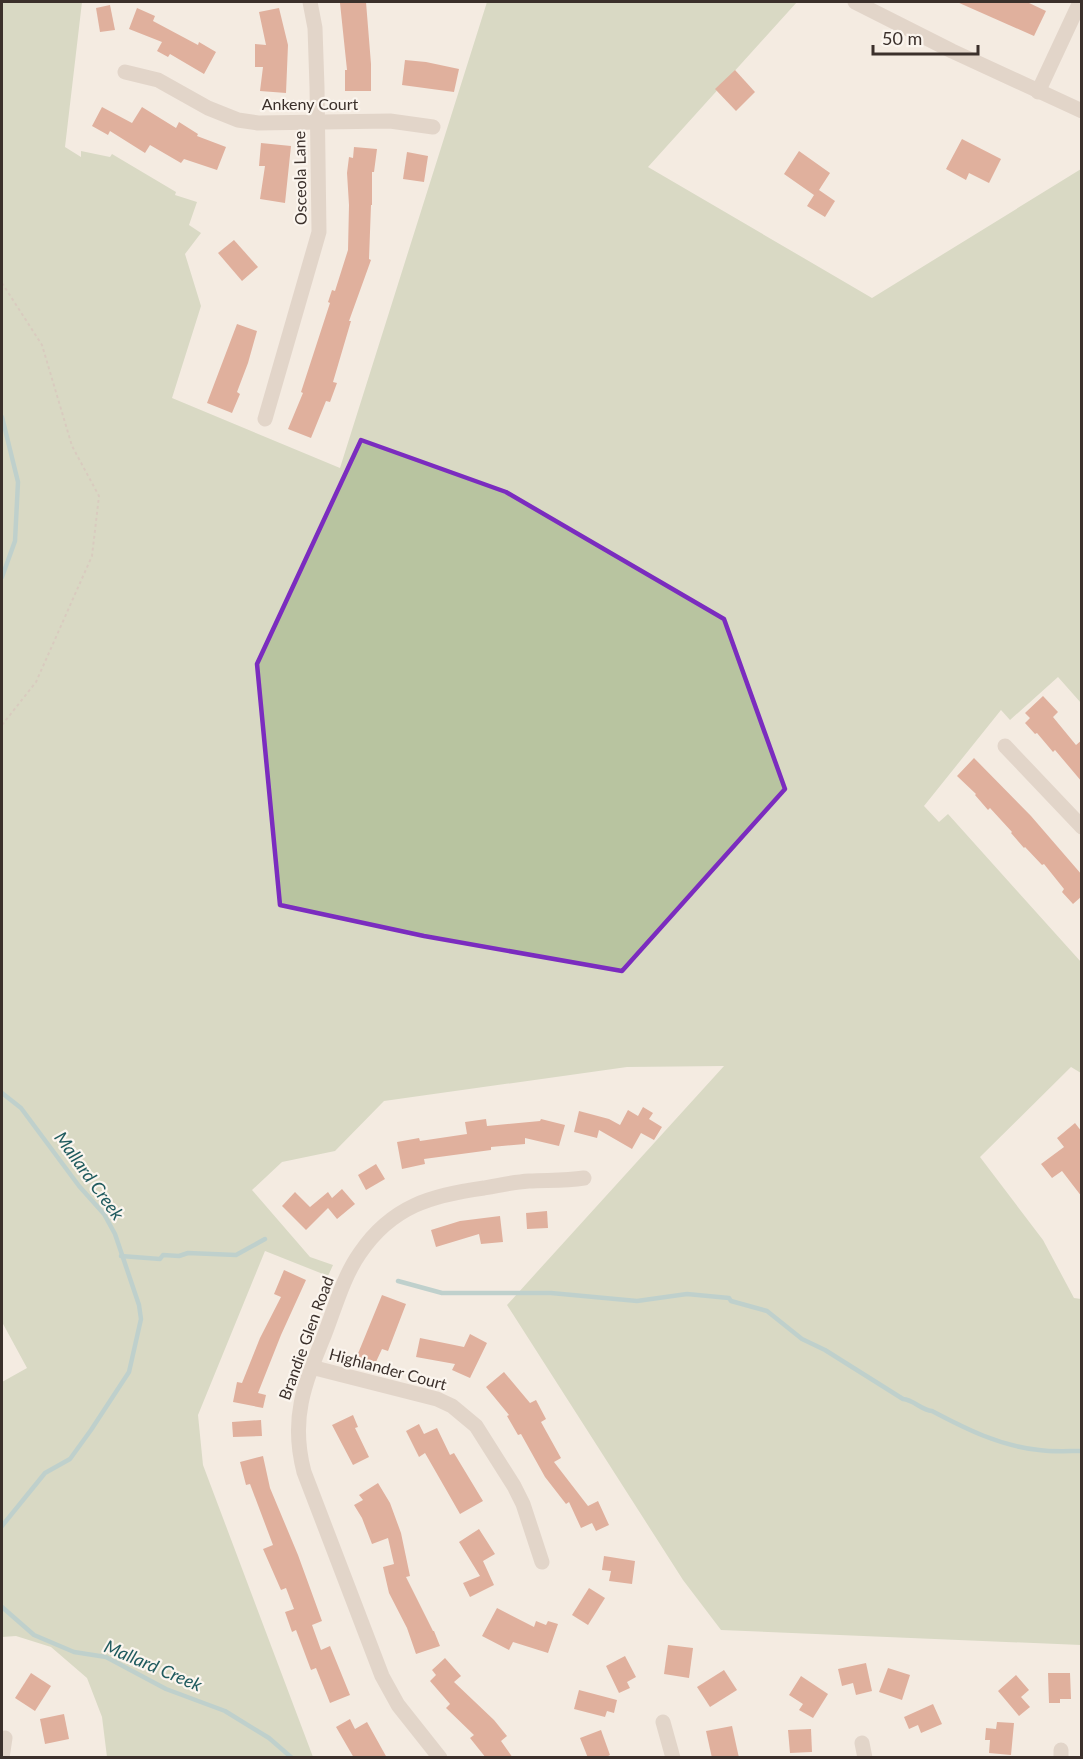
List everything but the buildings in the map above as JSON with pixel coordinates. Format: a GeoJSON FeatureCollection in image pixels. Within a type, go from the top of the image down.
{"type":"FeatureCollection","features":[{"type":"Feature","properties":{"kind":"street","name":"Osceola Lane"},"geometry":{"type":"LineString","coordinates":[[264,419],[319,231],[315,28],[310,2]]}},
{"type":"Feature","properties":{"kind":"street"},"geometry":{"type":"LineString","coordinates":[[855,2],[952,51],[1082,111]]}},
{"type":"Feature","properties":{"kind":"street"},"geometry":{"type":"LineString","coordinates":[[1038,92],[1080,2]]}},
{"type":"Feature","properties":{"kind":"street","name":"Ankeny Court"},"geometry":{"type":"LineString","coordinates":[[125,72],[158,80],[208,108],[238,120],[258,123],[390,121],[433,127]]}},
{"type":"Feature","properties":{"kind":"street"},"geometry":{"type":"LineString","coordinates":[[1005,746],[1082,827]]}},
{"type":"Feature","properties":{"kind":"street","name":"Brandie Glen Road"},"geometry":{"type":"LineString","coordinates":[[440,1758],[398,1705],[382,1676],[304,1472],[297,1434],[298,1414],[311,1367],[350,1271],[360,1252],[377,1232],[395,1217],[412,1206],[447,1193],[530,1181],[564,1182],[584,1178]]}},
{"type":"Feature","properties":{"kind":"street","name":"Highlander Court"},"geometry":{"type":"LineString","coordinates":[[311,1367],[437,1399],[465,1415],[476,1426],[514,1485],[523,1504],[542,1562]]}},
{"type":"Feature","properties":{"kind":"street"},"geometry":{"type":"LineString","coordinates":[[663,1722],[673,1758]]}},
{"type":"Feature","properties":{"kind":"street"},"geometry":{"type":"LineString","coordinates":[[2,1758],[5,1738]]}},
{"type":"Feature","properties":{"kind":"path"},"geometry":{"type":"LineString","coordinates":[[2,282],[42,345],[72,446],[99,496],[92,556],[36,682],[2,725]]}},
{"type":"Feature","properties":{"kind":"highlighted area"},"geometry":{"type":"Polygon","coordinates":[[[361,440],[506,492],[724,619],[785,789],[622,971],[424,936],[280,905],[257,664],[361,440]]]}},
{"type":"Feature","properties":{"kind":"green space"},"geometry":{"type":"Polygon","coordinates":[[[2,2],[82,2],[65,147],[81,157],[81,151],[110,157],[112,154],[176,192],[175,195],[197,202],[189,225],[201,233],[185,254],[201,306],[172,398],[340,468],[487,2],[797,2],[648,167],[872,298],[1081,169],[1081,703],[1058,677],[1010,720],[1001,710],[924,806],[939,822],[948,814],[1081,962],[1081,1073],[1071,1067],[980,1157],[1043,1240],[1074,1298],[1081,1299],[1081,1645],[721,1630],[683,1580],[507,1305],[724,1066],[627,1067],[384,1101],[335,1151],[282,1162],[252,1190],[310,1257],[333,1265],[328,1276],[265,1251],[198,1415],[203,1465],[313,1757],[107,1757],[102,1717],[87,1678],[51,1647],[16,1636],[2,1637],[2,1382],[27,1368],[2,1322],[2,2]]]}},
{"type":"Feature","properties":{"kind":"waterway","name":"Mallard Creek"},"geometry":{"type":"LineString","coordinates":[[2,417],[18,482],[15,541],[2,577]]}},
{"type":"Feature","properties":{"kind":"waterway","name":"Mallard Creek"},"geometry":{"type":"LineString","coordinates":[[2,1093],[21,1108],[79,1186],[104,1214],[115,1234],[139,1305],[141,1319],[129,1372],[91,1430],[70,1459],[45,1473],[2,1526]]}},
{"type":"Feature","properties":{"kind":"waterway"},"geometry":{"type":"LineString","coordinates":[[121,1256],[160,1259],[163,1255],[179,1256],[188,1253],[236,1255],[265,1239]]}},
{"type":"Feature","properties":{"kind":"waterway"},"geometry":{"type":"LineString","coordinates":[[398,1281],[442,1293],[551,1293],[637,1301],[687,1294],[729,1298],[731,1301],[767,1311],[802,1339],[825,1350],[903,1399],[971,1430],[997,1441],[1025,1448],[1082,1451]]}},
{"type":"Feature","properties":{"kind":"waterway","name":"Mallard Creek"},"geometry":{"type":"LineString","coordinates":[[2,1607],[34,1635],[74,1652],[106,1657],[166,1689],[225,1711],[269,1738],[292,1758]]}}]}
